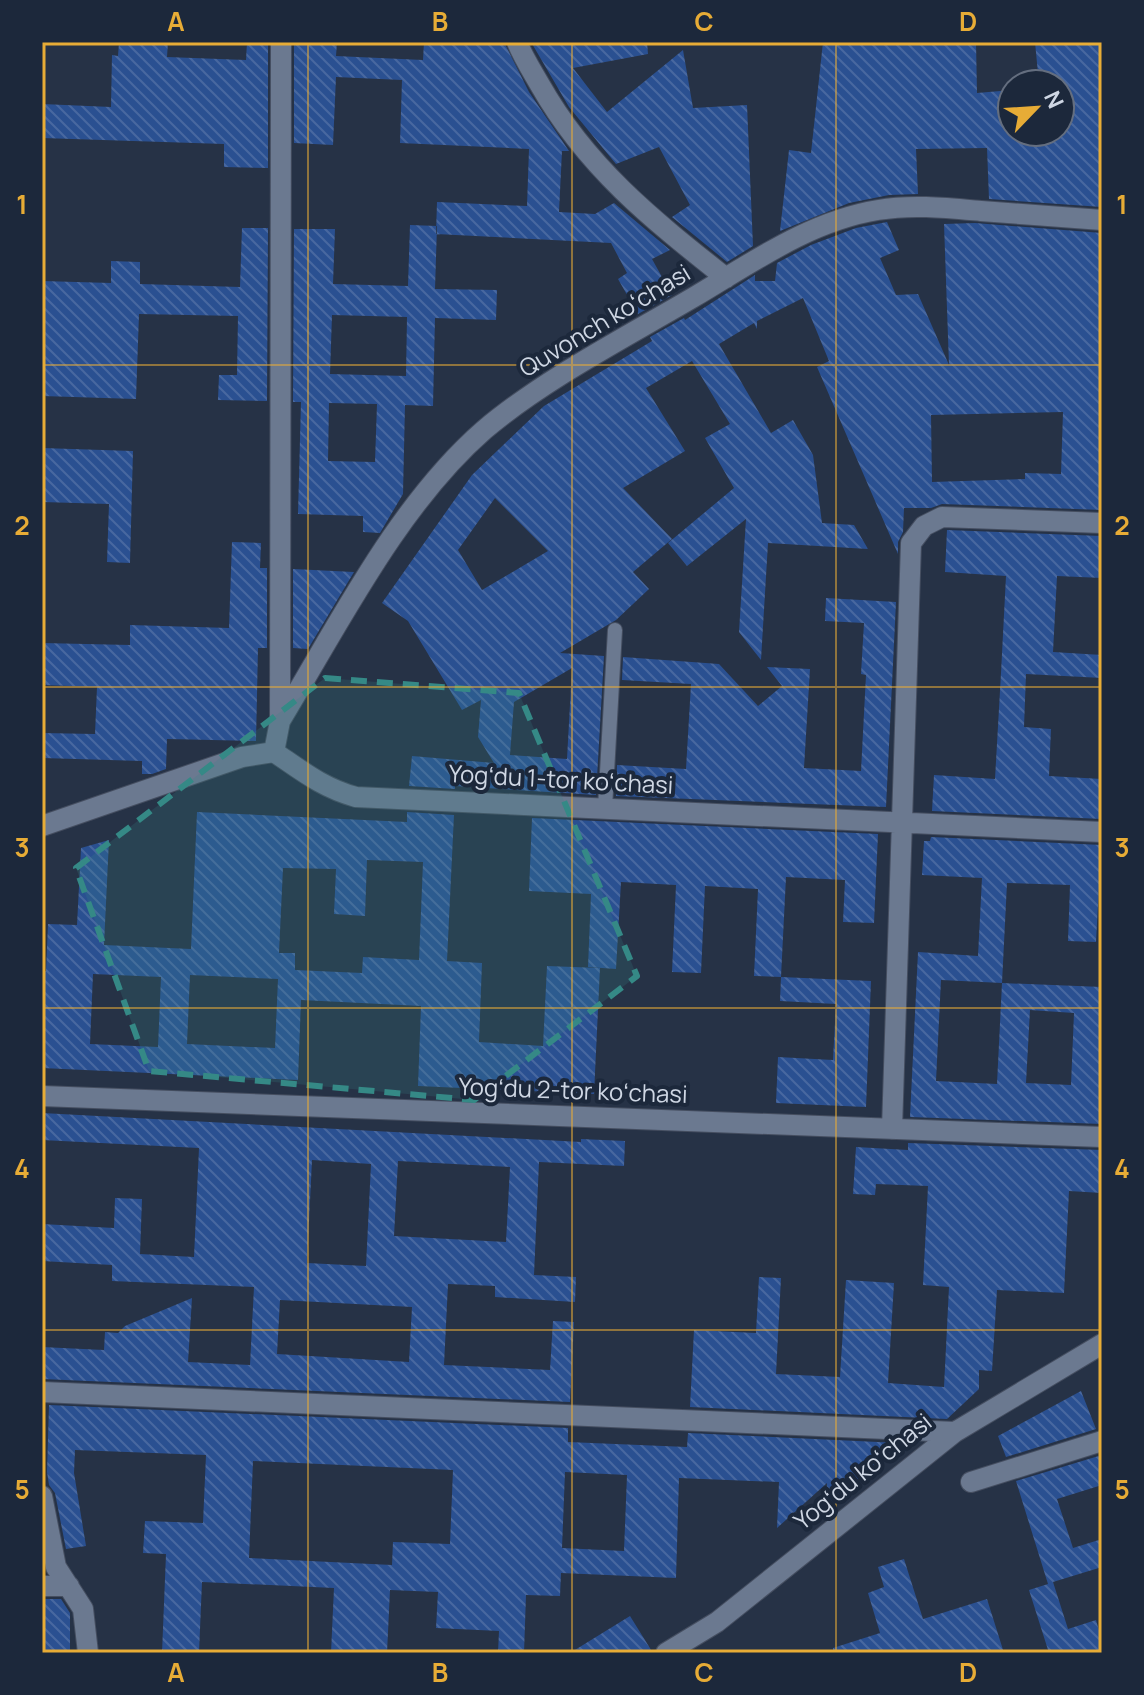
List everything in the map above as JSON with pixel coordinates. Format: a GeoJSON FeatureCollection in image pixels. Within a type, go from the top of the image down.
{"type":"FeatureCollection","features":[{"type":"Feature","properties":{"kind":"street"},"geometry":{"type":"LineString","coordinates":[[42,826],[242,757],[274,752],[280,721],[281,42]]}},
{"type":"Feature","properties":{"kind":"street"},"geometry":{"type":"LineString","coordinates":[[517,42],[556,113],[590,159],[633,203],[726,278]]}},
{"type":"Feature","properties":{"kind":"street","name":"Quvonch koʻchasi"},"geometry":{"type":"LineString","coordinates":[[280,721],[404,518],[441,473],[484,431],[520,403],[808,230],[845,217],[882,209],[941,208],[1102,220]]}},
{"type":"Feature","properties":{"kind":"street"},"geometry":{"type":"LineString","coordinates":[[892,1129],[911,543],[917,533],[932,521],[956,516],[1102,523]]}},
{"type":"Feature","properties":{"kind":"street","name":"Yogʻdu 1-tor koʻchasi"},"geometry":{"type":"LineString","coordinates":[[274,752],[314,781],[356,797],[1102,832]]}},
{"type":"Feature","properties":{"kind":"street","name":"Yogʻdu 2-tor koʻchasi"},"geometry":{"type":"LineString","coordinates":[[42,1096],[1102,1137]]}},
{"type":"Feature","properties":{"kind":"street","name":"Yogʻdu koʻchasi"},"geometry":{"type":"LineString","coordinates":[[666,1653],[717,1622],[955,1432],[1102,1344]]}},
{"type":"Feature","properties":{"kind":"street"},"geometry":{"type":"LineString","coordinates":[[42,1392],[955,1432]]}},
{"type":"Feature","properties":{"kind":"street"},"geometry":{"type":"LineString","coordinates":[[971,1482],[1102,1441]]}},
{"type":"Feature","properties":{"kind":"street"},"geometry":{"type":"LineString","coordinates":[[42,1496],[56,1567],[83,1609],[88,1653]]}},
{"type":"Feature","properties":{"kind":"street"},"geometry":{"type":"LineString","coordinates":[[42,1586],[69,1586]]}},
{"type":"Feature","properties":{"kind":"lane"},"geometry":{"type":"LineString","coordinates":[[605,808],[615,630]]}},
{"type":"Feature","properties":{"kind":"highlighted area"},"geometry":{"type":"Polygon","coordinates":[[[325,678],[519,693],[637,976],[474,1100],[149,1071],[76,868],[325,678]]]}},
{"type":"Feature","properties":{"kind":"building"},"geometry":{"type":"Polygon","coordinates":[[[119,42],[168,42],[167,57],[246,60],[247,42],[268,42],[268,168],[224,167],[224,144],[42,138],[42,104],[111,107],[112,55],[118,56],[119,42]]]}},
{"type":"Feature","properties":{"kind":"building"},"geometry":{"type":"Polygon","coordinates":[[[294,42],[337,42],[336,56],[423,60],[424,42],[504,42],[529,92],[569,151],[562,151],[559,212],[595,214],[614,203],[670,250],[652,259],[672,295],[638,314],[618,279],[627,273],[611,243],[436,234],[437,202],[527,206],[529,149],[400,143],[402,80],[336,77],[333,145],[294,143],[294,42]]]}},
{"type":"Feature","properties":{"kind":"building"},"geometry":{"type":"Polygon","coordinates":[[[531,42],[647,42],[648,54],[573,68],[607,112],[683,50],[693,108],[747,105],[753,246],[727,262],[672,217],[690,205],[659,147],[616,164],[569,107],[531,42]]]}},
{"type":"Feature","properties":{"kind":"building"},"geometry":{"type":"Polygon","coordinates":[[[823,42],[976,42],[977,93],[996,91],[996,148],[1076,148],[1076,68],[1037,68],[1035,42],[1102,42],[1102,207],[989,199],[987,148],[916,149],[918,194],[889,195],[849,203],[780,231],[789,150],[811,153],[823,42]]]}},
{"type":"Feature","properties":{"kind":"building"},"geometry":{"type":"Polygon","coordinates":[[[887,222],[899,250],[880,258],[896,295],[918,294],[949,365],[944,224],[975,223],[1102,233],[1102,510],[942,504],[931,508],[904,508],[898,554],[817,367],[829,361],[803,298],[757,321],[757,329],[754,323],[719,344],[771,433],[793,420],[813,455],[822,523],[854,525],[868,549],[768,543],[761,660],[739,632],[746,519],[687,566],[668,543],[734,488],[705,438],[730,424],[692,361],[646,388],[685,451],[623,488],[672,539],[633,572],[649,589],[616,620],[560,653],[604,656],[596,795],[409,786],[412,756],[494,763],[478,737],[481,700],[462,710],[408,621],[382,603],[472,475],[544,406],[652,341],[650,337],[685,320],[755,275],[755,281],[775,281],[777,263],[811,245],[856,228],[887,222]],[[1063,412],[931,415],[932,482],[1025,479],[1025,473],[1061,474],[1063,412]],[[495,498],[458,550],[482,590],[548,551],[495,498]],[[572,668],[514,702],[510,755],[567,759],[572,668]]]}},
{"type":"Feature","properties":{"kind":"building"},"geometry":{"type":"Polygon","coordinates":[[[410,225],[437,226],[435,289],[497,290],[496,320],[435,318],[433,406],[405,405],[403,494],[380,533],[363,532],[363,516],[298,514],[301,402],[293,402],[294,229],[335,229],[333,284],[408,286],[410,225]],[[332,315],[330,374],[406,376],[407,317],[332,315]],[[329,403],[328,461],[375,462],[377,404],[329,403]]]}},
{"type":"Feature","properties":{"kind":"building"},"geometry":{"type":"Polygon","coordinates":[[[242,228],[268,228],[267,401],[218,400],[219,375],[237,375],[238,316],[139,314],[136,399],[42,396],[42,281],[111,283],[111,261],[140,262],[140,284],[240,287],[242,228]]]}},
{"type":"Feature","properties":{"kind":"building"},"geometry":{"type":"Polygon","coordinates":[[[42,448],[133,451],[130,563],[107,562],[109,504],[42,502],[42,448]]]}},
{"type":"Feature","properties":{"kind":"building"},"geometry":{"type":"Polygon","coordinates":[[[947,530],[1102,536],[1102,578],[1057,576],[1053,652],[1102,655],[1102,678],[1026,674],[1024,727],[1051,729],[1049,776],[1102,779],[1102,819],[932,811],[934,775],[995,779],[1001,673],[1006,576],[945,572],[947,530]]]}},
{"type":"Feature","properties":{"kind":"building"},"geometry":{"type":"Polygon","coordinates":[[[232,542],[261,543],[260,568],[267,568],[267,648],[258,648],[256,741],[167,739],[166,769],[152,774],[142,774],[142,761],[42,758],[42,733],[95,734],[97,687],[42,685],[42,643],[130,645],[130,625],[229,628],[232,542]]]}},
{"type":"Feature","properties":{"kind":"building"},"geometry":{"type":"Polygon","coordinates":[[[293,569],[354,572],[308,649],[293,648],[293,569]]]}},
{"type":"Feature","properties":{"kind":"building"},"geometry":{"type":"Polygon","coordinates":[[[826,598],[896,602],[886,807],[616,796],[617,765],[686,769],[691,684],[622,680],[623,657],[719,664],[758,706],[782,686],[767,667],[810,669],[804,768],[861,771],[866,675],[861,674],[864,623],[825,621],[826,598]]]}},
{"type":"Feature","properties":{"kind":"building"},"geometry":{"type":"Polygon","coordinates":[[[197,812],[407,822],[407,812],[454,815],[447,961],[482,963],[479,1042],[543,1046],[547,966],[600,968],[594,1094],[418,1086],[421,1006],[301,1000],[298,1080],[42,1068],[42,971],[46,971],[48,924],[77,925],[81,848],[109,840],[104,945],[191,949],[197,812]],[[367,860],[365,916],[334,914],[336,869],[283,868],[279,953],[295,953],[295,970],[362,973],[363,957],[419,960],[423,862],[367,860]],[[93,974],[90,1044],[158,1047],[161,977],[93,974]],[[190,975],[187,1044],[275,1048],[278,979],[190,975]]]}},
{"type":"Feature","properties":{"kind":"building"},"geometry":{"type":"Polygon","coordinates":[[[532,818],[878,834],[874,923],[843,922],[845,880],[786,877],[781,977],[754,976],[758,889],[705,886],[701,973],[672,972],[676,885],[621,882],[616,969],[588,967],[591,894],[529,891],[532,818]]]}},
{"type":"Feature","properties":{"kind":"building"},"geometry":{"type":"Polygon","coordinates":[[[931,837],[1102,845],[1102,887],[1099,887],[1096,942],[1068,941],[1070,885],[1007,883],[1002,983],[1102,987],[1102,1124],[910,1117],[918,952],[978,956],[982,878],[922,875],[924,841],[930,841],[931,837]],[[941,980],[936,1081],[997,1084],[1002,983],[941,980]],[[1030,1010],[1026,1083],[1071,1085],[1074,1013],[1030,1010]]]}},
{"type":"Feature","properties":{"kind":"building"},"geometry":{"type":"Polygon","coordinates":[[[781,977],[871,981],[866,1107],[776,1103],[778,1057],[833,1060],[836,1004],[780,1001],[781,977]]]}},
{"type":"Feature","properties":{"kind":"building"},"geometry":{"type":"Polygon","coordinates":[[[42,1113],[581,1142],[581,1139],[625,1141],[624,1166],[539,1162],[534,1275],[576,1277],[575,1302],[495,1297],[495,1286],[448,1284],[444,1365],[550,1370],[553,1321],[574,1322],[570,1402],[42,1379],[42,1347],[104,1350],[105,1332],[118,1333],[125,1326],[192,1298],[188,1362],[250,1365],[254,1287],[112,1281],[112,1265],[42,1261],[42,1224],[114,1228],[115,1198],[142,1199],[140,1254],[194,1257],[199,1148],[42,1140],[42,1113]],[[312,1160],[307,1263],[366,1266],[371,1164],[312,1160]],[[398,1161],[394,1236],[506,1242],[510,1167],[398,1161]],[[280,1300],[277,1354],[409,1362],[412,1307],[280,1300]]]}},
{"type":"Feature","properties":{"kind":"building"},"geometry":{"type":"Polygon","coordinates":[[[908,1143],[1102,1150],[1102,1193],[1069,1191],[1064,1293],[997,1290],[992,1371],[979,1370],[979,1389],[947,1419],[690,1407],[694,1330],[756,1333],[759,1277],[781,1278],[776,1374],[840,1377],[846,1280],[894,1283],[888,1383],[944,1387],[949,1287],[923,1285],[928,1186],[876,1184],[875,1195],[853,1194],[856,1147],[908,1150],[908,1143]]]}},
{"type":"Feature","properties":{"kind":"building"},"geometry":{"type":"Polygon","coordinates":[[[1081,1391],[1096,1429],[1006,1457],[998,1436],[1081,1391]]]}},
{"type":"Feature","properties":{"kind":"building"},"geometry":{"type":"Polygon","coordinates":[[[49,1405],[568,1428],[568,1442],[687,1447],[688,1433],[899,1443],[826,1507],[827,1483],[777,1528],[779,1482],[679,1478],[676,1578],[561,1573],[560,1596],[526,1595],[524,1653],[498,1653],[499,1631],[436,1628],[438,1592],[390,1590],[387,1653],[331,1653],[334,1588],[202,1582],[199,1653],[162,1653],[166,1554],[143,1553],[145,1521],[203,1523],[206,1455],[75,1450],[74,1473],[86,1546],[66,1549],[55,1493],[49,1485],[49,1405]],[[253,1461],[249,1558],[392,1565],[393,1542],[450,1544],[453,1470],[253,1461]],[[565,1472],[562,1548],[624,1551],[627,1475],[565,1472]]]}},
{"type":"Feature","properties":{"kind":"building"},"geometry":{"type":"Polygon","coordinates":[[[1102,1455],[1102,1485],[1057,1499],[1073,1548],[1102,1539],[1102,1567],[1053,1582],[1068,1629],[1096,1620],[1102,1653],[1049,1653],[1029,1590],[1048,1584],[1016,1481],[1102,1455]]]}},
{"type":"Feature","properties":{"kind":"building"},"geometry":{"type":"Polygon","coordinates":[[[904,1559],[923,1619],[987,1599],[1004,1653],[833,1653],[833,1648],[880,1633],[868,1593],[884,1587],[878,1567],[904,1559]]]}},
{"type":"Feature","properties":{"kind":"building"},"geometry":{"type":"Polygon","coordinates":[[[42,1599],[61,1599],[70,1613],[70,1653],[42,1653],[42,1599]]]}},
{"type":"Feature","properties":{"kind":"building"},"geometry":{"type":"Polygon","coordinates":[[[630,1616],[653,1653],[570,1653],[630,1616]]]}}]}
